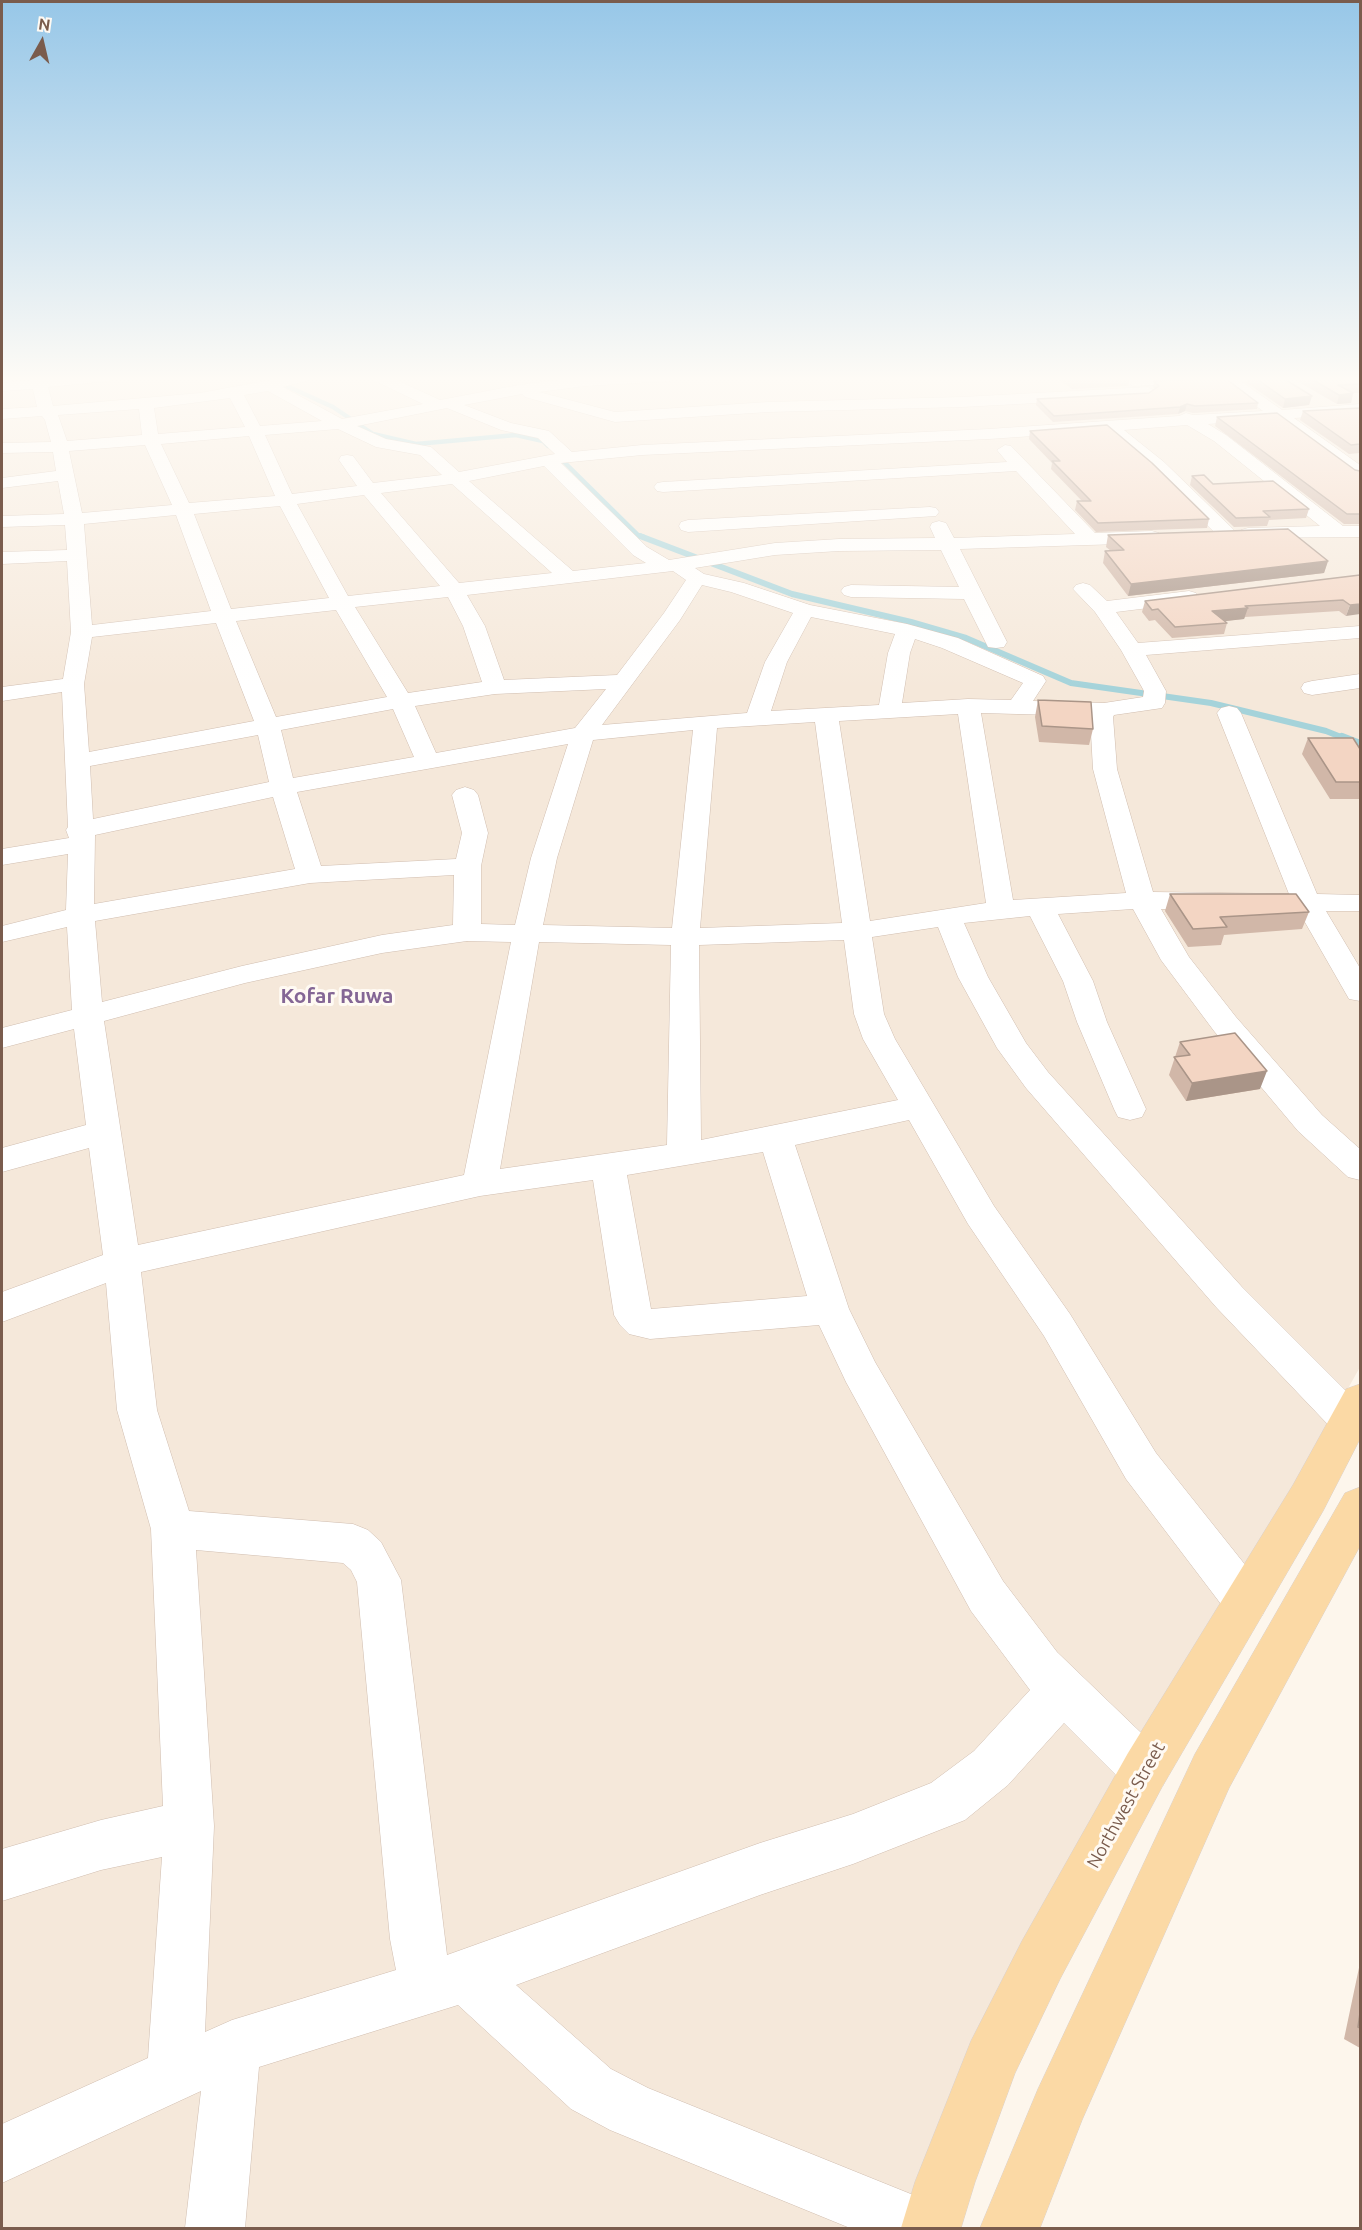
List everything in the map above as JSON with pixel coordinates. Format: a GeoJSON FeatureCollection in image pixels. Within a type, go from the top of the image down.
{"type":"FeatureCollection","features":[{"type":"Feature","properties":{"kind":"main road","name":"Northwest Street"},"geometry":{"type":"LineString","coordinates":[[931,2229],[945,2182],[991,2061],[1041,1960],[1145,1770],[1308,1497],[1355,1411]]}},
{"type":"Feature","properties":{"kind":"main road"},"geometry":{"type":"LineString","coordinates":[[1010,2229],[1058,2109],[1212,1771],[1354,1534]]}},
{"type":"Feature","properties":{"kind":"street"},"geometry":{"type":"LineString","coordinates":[[67,481],[74,519],[82,632],[73,684],[81,837],[80,915],[88,1016],[122,1262],[137,1410],[172,1529],[189,1826],[175,2073]]}},
{"type":"Feature","properties":{"kind":"street"},"geometry":{"type":"LineString","coordinates":[[170,481],[268,727],[283,787],[310,875]]}},
{"type":"Feature","properties":{"kind":"street"},"geometry":{"type":"LineString","coordinates":[[277,481],[342,603],[401,701],[428,760]]}},
{"type":"Feature","properties":{"kind":"street"},"geometry":{"type":"LineString","coordinates":[[363,481],[454,590],[474,626],[495,687]]}},
{"type":"Feature","properties":{"kind":"street"},"geometry":{"type":"LineString","coordinates":[[2,522],[74,519],[286,500],[435,481]]}},
{"type":"Feature","properties":{"kind":"street"},"geometry":{"type":"LineString","coordinates":[[460,481],[568,577]]}},
{"type":"Feature","properties":{"kind":"street"},"geometry":{"type":"LineString","coordinates":[[578,481],[640,551],[681,568],[805,610],[907,630],[950,643],[1035,681],[1017,708]]}},
{"type":"Feature","properties":{"kind":"street"},"geometry":{"type":"LineString","coordinates":[[660,481],[688,526],[716,559]]}},
{"type":"Feature","properties":{"kind":"street"},"geometry":{"type":"LineString","coordinates":[[663,487],[765,481]]}},
{"type":"Feature","properties":{"kind":"street"},"geometry":{"type":"LineString","coordinates":[[909,481],[949,544],[996,642]]}},
{"type":"Feature","properties":{"kind":"street"},"geometry":{"type":"LineString","coordinates":[[1035,481],[1091,540]]}},
{"type":"Feature","properties":{"kind":"street"},"geometry":{"type":"LineString","coordinates":[[1173,481],[1227,534]]}},
{"type":"Feature","properties":{"kind":"street"},"geometry":{"type":"LineString","coordinates":[[1275,481],[1339,532]]}},
{"type":"Feature","properties":{"kind":"street"},"geometry":{"type":"LineString","coordinates":[[688,526],[930,512]]}},
{"type":"Feature","properties":{"kind":"street"},"geometry":{"type":"LineString","coordinates":[[1204,535],[1360,531]]}},
{"type":"Feature","properties":{"kind":"street"},"geometry":{"type":"LineString","coordinates":[[82,632],[568,577],[681,568],[716,559],[775,549],[839,545],[1170,537]]}},
{"type":"Feature","properties":{"kind":"street"},"geometry":{"type":"LineString","coordinates":[[839,545],[854,599],[972,593]]}},
{"type":"Feature","properties":{"kind":"street"},"geometry":{"type":"LineString","coordinates":[[2,558],[77,555]]}},
{"type":"Feature","properties":{"kind":"street"},"geometry":{"type":"LineString","coordinates":[[480,1184],[527,932],[544,858],[583,734],[673,616],[681,568]]}},
{"type":"Feature","properties":{"kind":"street"},"geometry":{"type":"LineString","coordinates":[[2,857],[283,787],[583,734],[706,722],[969,706],[1104,710],[1149,705],[1155,696],[1131,650],[1102,608],[1083,590]]}},
{"type":"Feature","properties":{"kind":"street"},"geometry":{"type":"LineString","coordinates":[[1102,608],[1208,594]]}},
{"type":"Feature","properties":{"kind":"street"},"geometry":{"type":"LineString","coordinates":[[756,720],[776,662],[805,610]]}},
{"type":"Feature","properties":{"kind":"street"},"geometry":{"type":"LineString","coordinates":[[889,711],[899,653],[907,630]]}},
{"type":"Feature","properties":{"kind":"street"},"geometry":{"type":"LineString","coordinates":[[1131,650],[1360,632]]}},
{"type":"Feature","properties":{"kind":"street"},"geometry":{"type":"LineString","coordinates":[[78,761],[401,701],[495,687],[623,681]]}},
{"type":"Feature","properties":{"kind":"street"},"geometry":{"type":"LineString","coordinates":[[1312,688],[1360,681]]}},
{"type":"Feature","properties":{"kind":"street"},"geometry":{"type":"LineString","coordinates":[[2,694],[73,684]]}},
{"type":"Feature","properties":{"kind":"street"},"geometry":{"type":"LineString","coordinates":[[969,706],[1001,909]]}},
{"type":"Feature","properties":{"kind":"street"},"geometry":{"type":"LineString","coordinates":[[1104,710],[1101,717],[1105,769],[1142,900],[1176,960],[1225,1024],[1310,1123],[1360,1168]]}},
{"type":"Feature","properties":{"kind":"street"},"geometry":{"type":"LineString","coordinates":[[1229,713],[1306,901],[1360,992]]}},
{"type":"Feature","properties":{"kind":"street"},"geometry":{"type":"LineString","coordinates":[[826,715],[869,1014],[879,1039],[981,1215],[1057,1325],[1141,1466],[1246,1601]]}},
{"type":"Feature","properties":{"kind":"street"},"geometry":{"type":"LineString","coordinates":[[684,1155],[685,937],[706,722]]}},
{"type":"Feature","properties":{"kind":"street"},"geometry":{"type":"LineString","coordinates":[[465,795],[475,833],[468,866],[467,932]]}},
{"type":"Feature","properties":{"kind":"street"},"geometry":{"type":"LineString","coordinates":[[2,934],[80,915],[310,875],[468,866]]}},
{"type":"Feature","properties":{"kind":"street"},"geometry":{"type":"LineString","coordinates":[[2,1038],[242,975],[382,944],[467,932],[685,937],[857,931],[1001,909],[1142,900],[1360,903]]}},
{"type":"Feature","properties":{"kind":"street"},"geometry":{"type":"LineString","coordinates":[[1040,907],[1078,981],[1092,1022],[1130,1109]]}},
{"type":"Feature","properties":{"kind":"street"},"geometry":{"type":"LineString","coordinates":[[946,916],[978,987],[1013,1048],[1037,1080],[1229,1297],[1355,1411]]}},
{"type":"Feature","properties":{"kind":"street"},"geometry":{"type":"LineString","coordinates":[[2,1307],[122,1262],[480,1184],[684,1155],[776,1138],[917,1107]]}},
{"type":"Feature","properties":{"kind":"street"},"geometry":{"type":"LineString","coordinates":[[2,1160],[104,1132]]}},
{"type":"Feature","properties":{"kind":"street"},"geometry":{"type":"LineString","coordinates":[[776,1138],[830,1309],[860,1371],[987,1596],[1041,1668],[1145,1770]]}},
{"type":"Feature","properties":{"kind":"street"},"geometry":{"type":"LineString","coordinates":[[608,1166],[633,1315],[642,1323],[830,1309]]}},
{"type":"Feature","properties":{"kind":"street"},"geometry":{"type":"LineString","coordinates":[[172,1529],[353,1544],[366,1556],[379,1580],[417,1939],[446,1982],[591,2090],[641,2114],[922,2229]]}},
{"type":"Feature","properties":{"kind":"street"},"geometry":{"type":"LineString","coordinates":[[2,2154],[232,2048],[446,1982],[760,1869],[853,1839],[947,1803],[991,1768],[1063,1689]]}},
{"type":"Feature","properties":{"kind":"street"},"geometry":{"type":"LineString","coordinates":[[2,1875],[101,1845],[189,1826]]}},
{"type":"Feature","properties":{"kind":"street"},"geometry":{"type":"LineString","coordinates":[[214,2229],[229,2102],[232,2048]]}},
{"type":"Feature","properties":{"kind":"shaded area"},"geometry":{"type":"Polygon","coordinates":[[[2,481],[1360,481],[1360,1367],[1025,1966],[950,2228],[2,2228],[2,481]]]}},
{"type":"Feature","properties":{"kind":"building"},"geometry":{"type":"Polygon","coordinates":[[[1072,481],[1170,481],[1209,519],[1098,523],[1077,501],[1091,501],[1072,481]]]}},
{"type":"Feature","properties":{"kind":"building"},"geometry":{"type":"Polygon","coordinates":[[[1197,481],[1210,481],[1213,484],[1273,481],[1309,509],[1263,511],[1270,517],[1236,518],[1197,481]]]}},
{"type":"Feature","properties":{"kind":"building"},"geometry":{"type":"Polygon","coordinates":[[[1303,481],[1360,481],[1360,514],[1347,514],[1303,481]]]}},
{"type":"Feature","properties":{"kind":"building"},"geometry":{"type":"Polygon","coordinates":[[[1288,529],[1328,561],[1131,584],[1105,551],[1124,550],[1108,535],[1288,529]]]}},
{"type":"Feature","properties":{"kind":"building"},"geometry":{"type":"Polygon","coordinates":[[[1360,575],[1360,604],[1350,605],[1343,600],[1245,606],[1248,608],[1212,611],[1227,623],[1175,627],[1158,609],[1152,610],[1145,601],[1360,575]]]}},
{"type":"Feature","properties":{"kind":"building"},"geometry":{"type":"Polygon","coordinates":[[[1038,700],[1091,702],[1093,729],[1042,726],[1038,700]]]}},
{"type":"Feature","properties":{"kind":"building"},"geometry":{"type":"Polygon","coordinates":[[[1308,738],[1353,738],[1360,749],[1360,782],[1336,782],[1308,738]]]}},
{"type":"Feature","properties":{"kind":"building"},"geometry":{"type":"Polygon","coordinates":[[[1170,894],[1296,894],[1309,912],[1220,917],[1227,927],[1193,929],[1170,894]]]}},
{"type":"Feature","properties":{"kind":"building"},"geometry":{"type":"Polygon","coordinates":[[[1235,1033],[1267,1071],[1192,1083],[1174,1057],[1190,1055],[1180,1042],[1235,1033]]]}},
{"type":"Feature","properties":{"kind":"waterway"},"geometry":{"type":"LineString","coordinates":[[583,481],[638,535],[644,537]]}},
{"type":"Feature","properties":{"kind":"waterway"},"geometry":{"type":"LineString","coordinates":[[640,536],[792,594],[911,622],[966,638],[1071,683],[1211,703],[1326,731],[1346,739]]}},
{"type":"Feature","properties":{"kind":"waterway"},"geometry":{"type":"LineString","coordinates":[[1342,737],[1360,744]]}},
{"type":"Feature","properties":{"kind":"district","name":"Kofar Ruwa"},"geometry":{"type":"Point","coordinates":[337,996]}}]}
